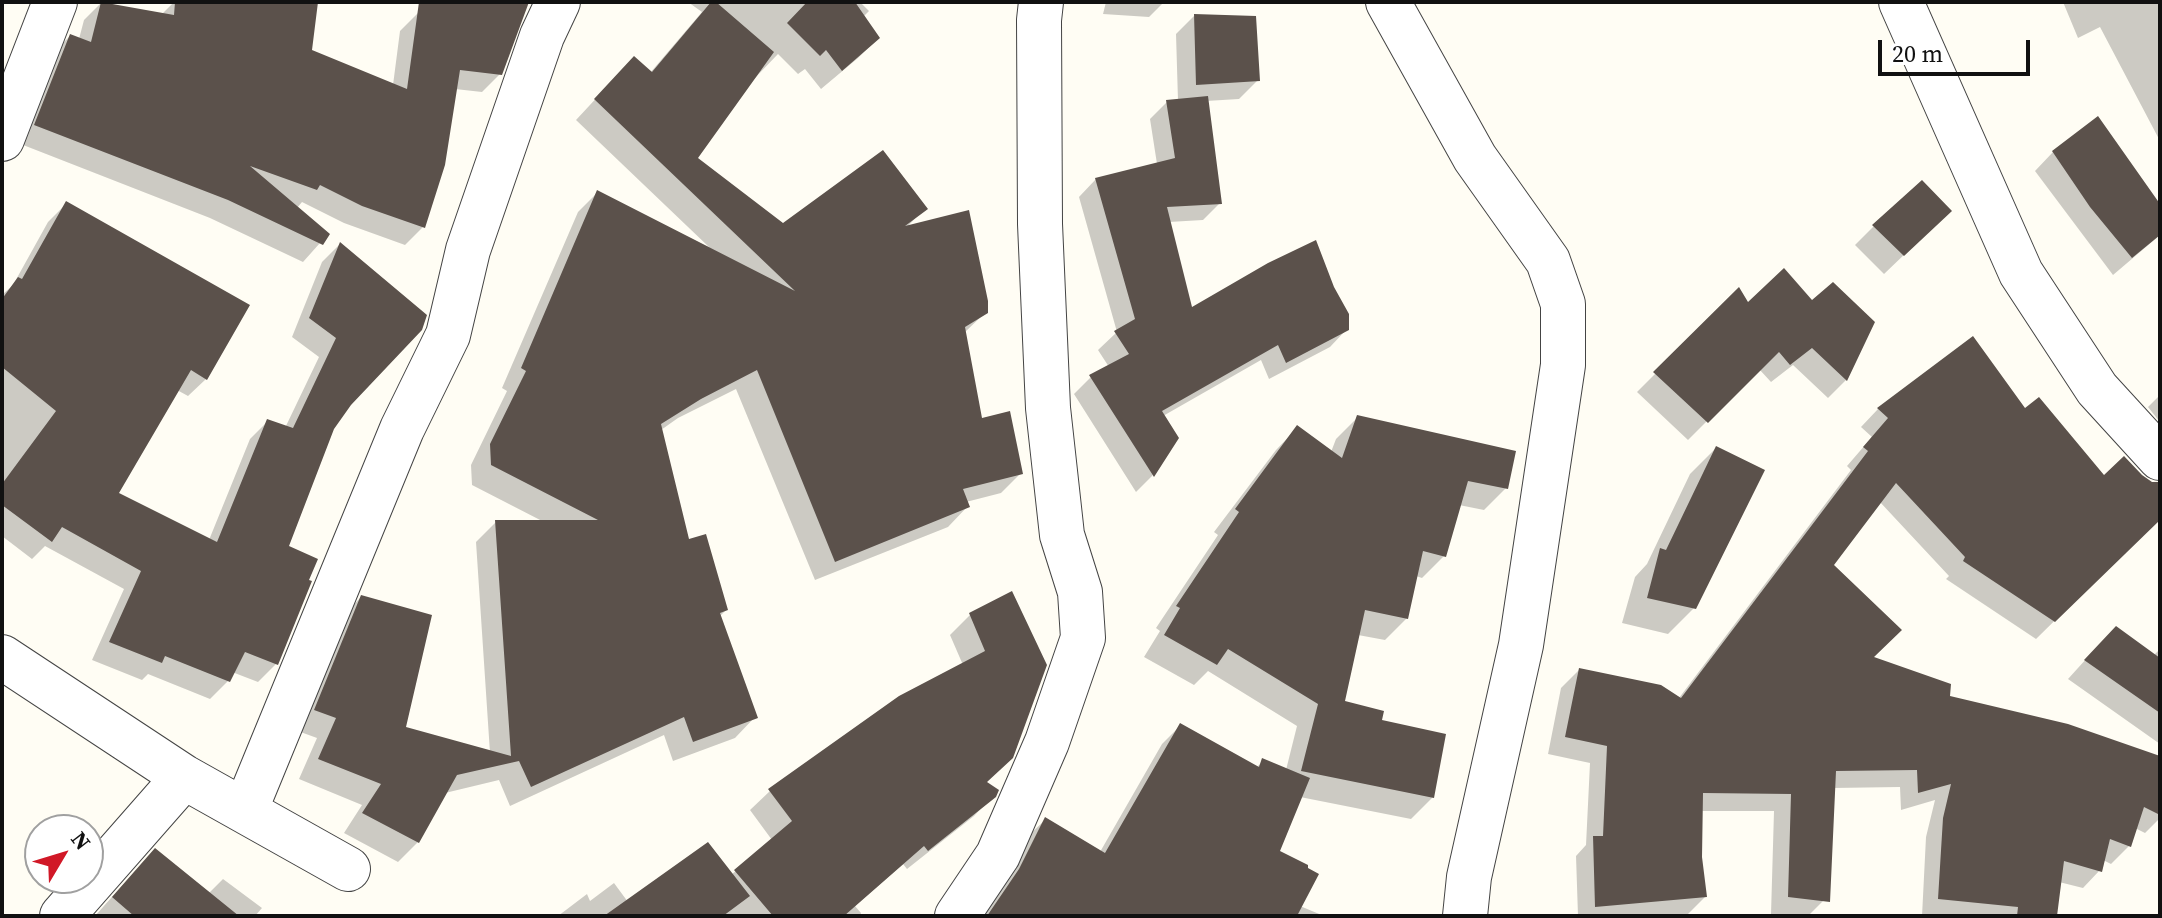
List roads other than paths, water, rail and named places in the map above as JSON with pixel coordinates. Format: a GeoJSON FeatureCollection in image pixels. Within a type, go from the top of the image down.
{"type":"FeatureCollection","features":[{"type":"Feature","properties":{"kind":"street"},"geometry":{"type":"LineString","coordinates":[[2,139],[55,2]]}},
{"type":"Feature","properties":{"kind":"street"},"geometry":{"type":"LineString","coordinates":[[245,811],[402,429],[448,335],[468,250],[542,36],[558,2]]}},
{"type":"Feature","properties":{"kind":"street"},"geometry":{"type":"LineString","coordinates":[[957,916],[998,855],[1047,742],[1083,638],[1080,592],[1062,535],[1048,408],[1040,224],[1041,2]]}},
{"type":"Feature","properties":{"kind":"street"},"geometry":{"type":"LineString","coordinates":[[1388,2],[1475,158],[1548,261],[1563,304],[1563,365],[1521,645],[1469,877],[1465,916]]}},
{"type":"Feature","properties":{"kind":"street"},"geometry":{"type":"LineString","coordinates":[[1901,2],[2021,273],[2097,389],[2160,458]]}},
{"type":"Feature","properties":{"kind":"street"},"geometry":{"type":"LineString","coordinates":[[2,657],[184,777],[348,869]]}},
{"type":"Feature","properties":{"kind":"street"},"geometry":{"type":"LineString","coordinates":[[62,916],[184,777]]}}]}
